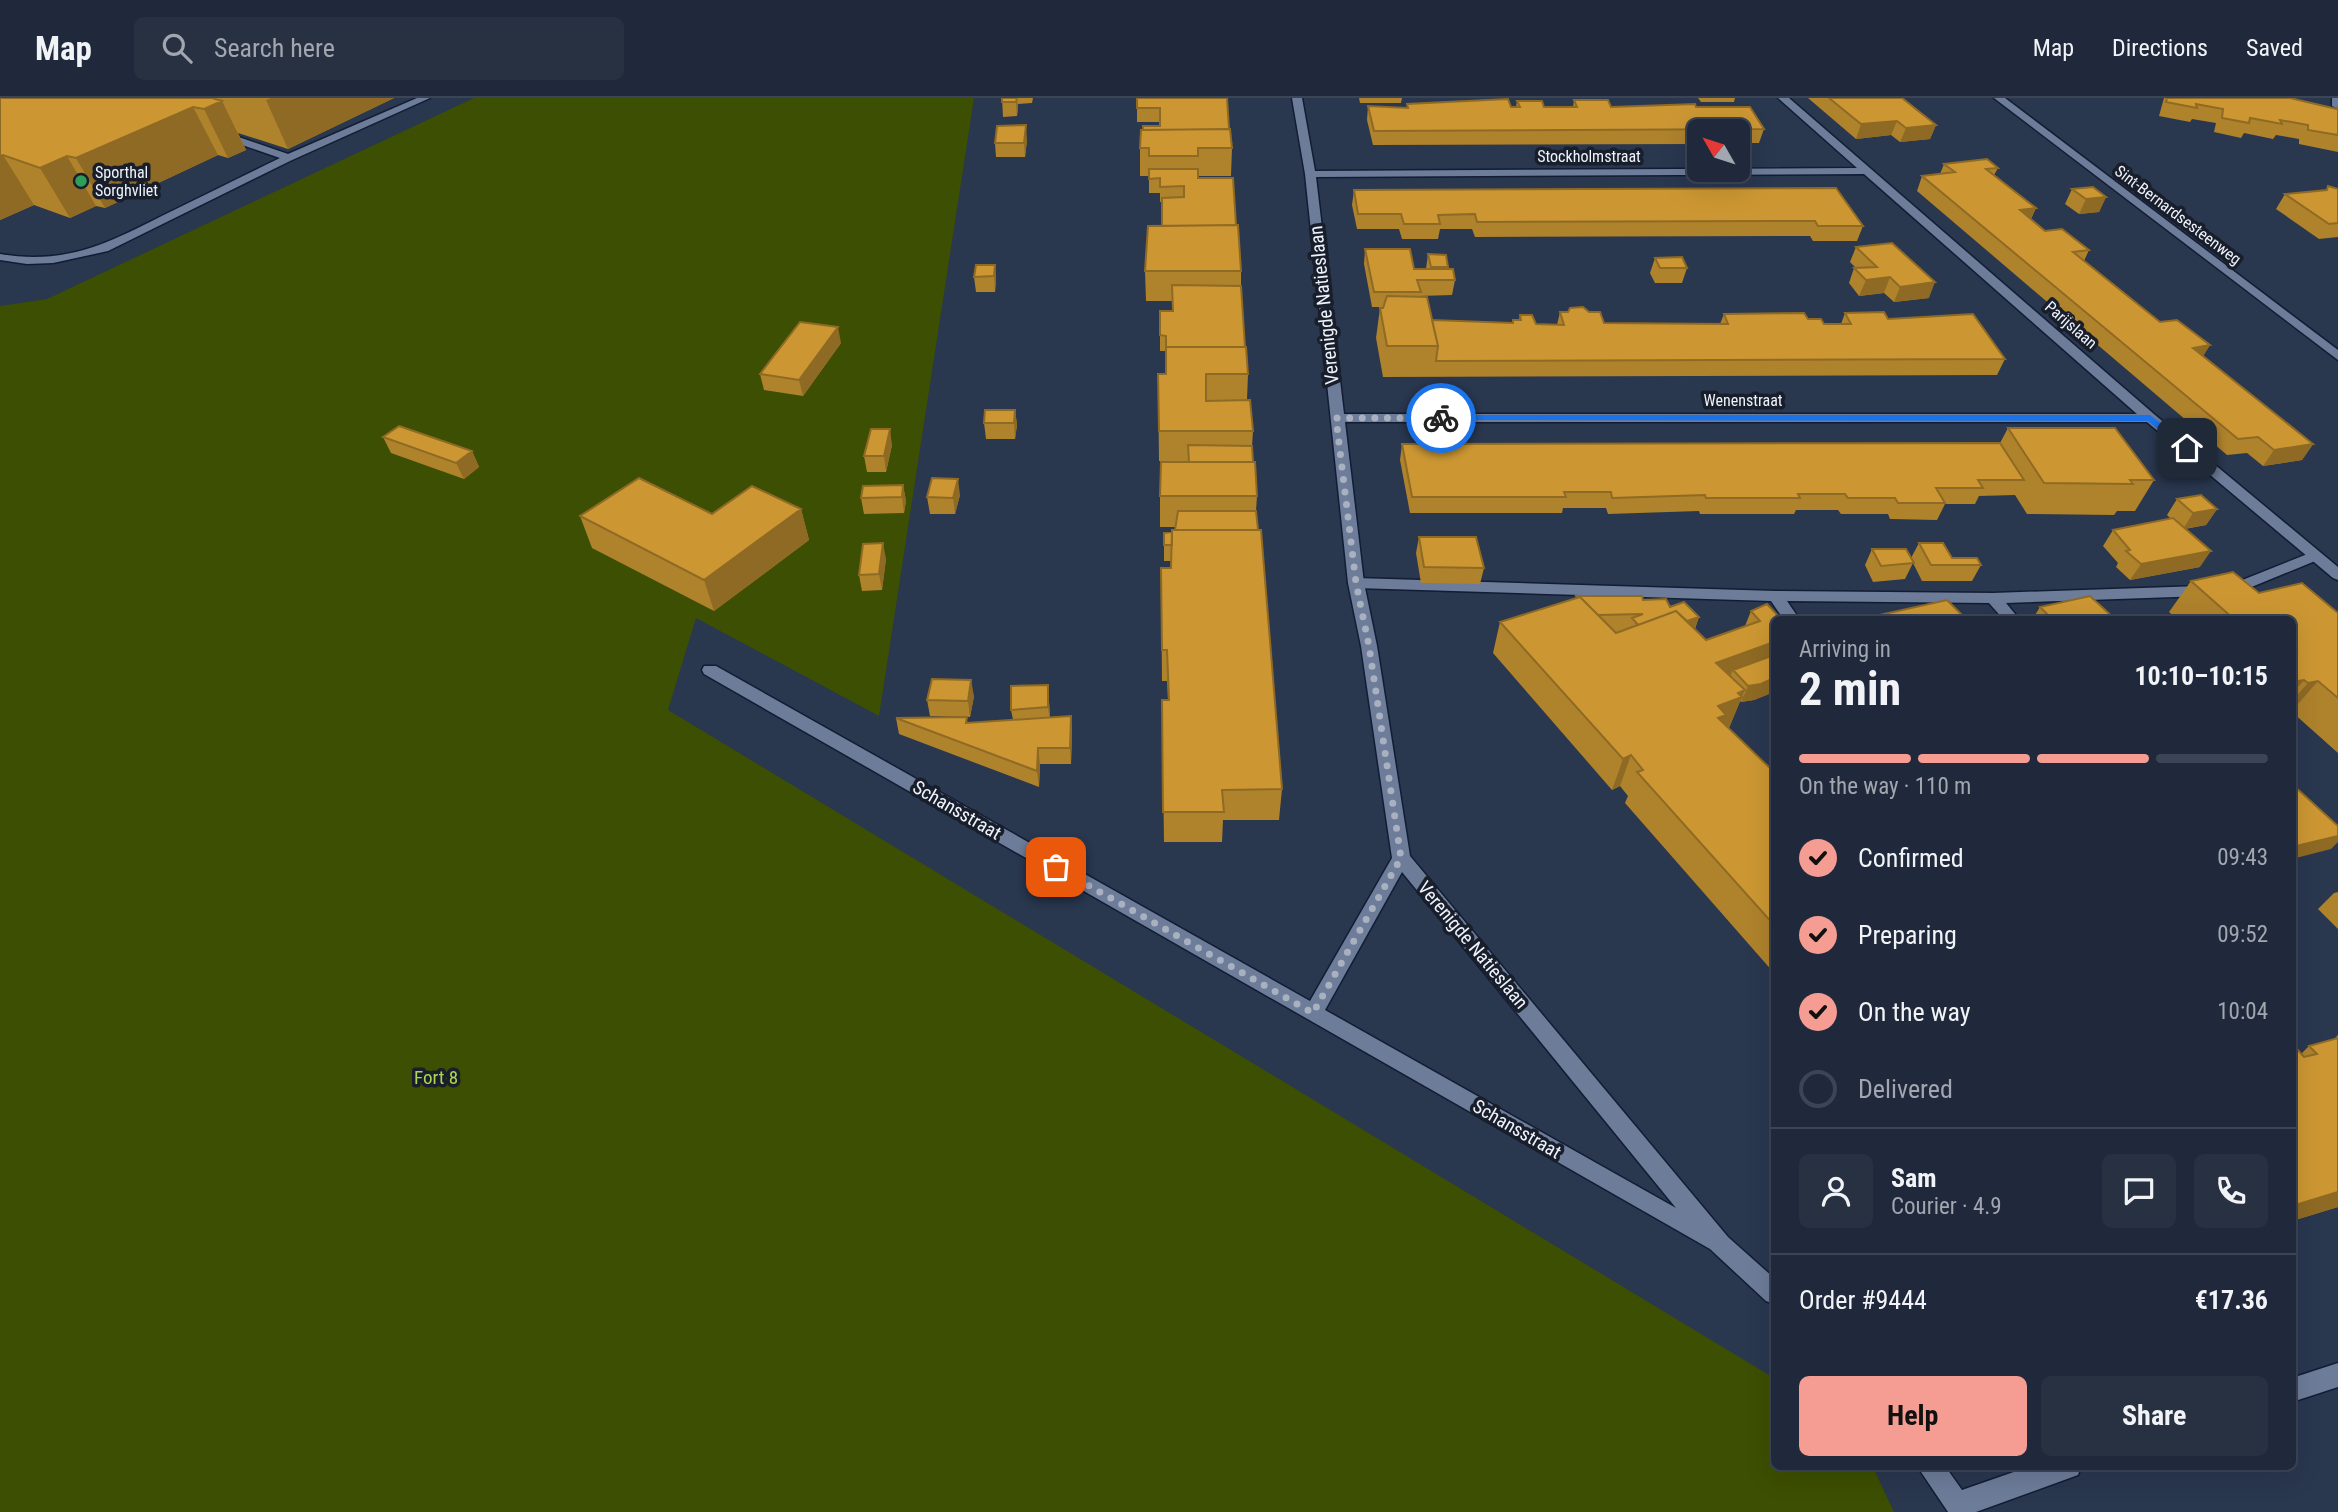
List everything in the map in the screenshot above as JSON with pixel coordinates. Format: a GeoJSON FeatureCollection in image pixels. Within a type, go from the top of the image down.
{"type":"FeatureCollection","features":[{"type":"Feature","properties":{"kind":"street"},"geometry":{"type":"LineString","coordinates":[[0,257],[18,261],[72,258],[104,249],[286,159],[425,98]]}},
{"type":"Feature","properties":{"kind":"street","name":"Verenigde Natieslaan"},"geometry":{"type":"LineString","coordinates":[[1297,98],[1310,174],[1356,583],[1369,646],[1401,858],[1720,1244],[1771,1290]]}},
{"type":"Feature","properties":{"kind":"street","name":"Parijslaan"},"geometry":{"type":"LineString","coordinates":[[1783,98],[2150,418],[2338,575]]}},
{"type":"Feature","properties":{"kind":"street","name":"Sint-Bernardsesteenweg"},"geometry":{"type":"LineString","coordinates":[[1999,98],[2338,356]]}},
{"type":"Feature","properties":{"kind":"street"},"geometry":{"type":"LineString","coordinates":[[206,130],[283,154],[286,159]]}},
{"type":"Feature","properties":{"kind":"street","name":"Stockholmstraat"},"geometry":{"type":"LineString","coordinates":[[1310,174],[1867,171]]}},
{"type":"Feature","properties":{"kind":"street","name":"Wenenstraat"},"geometry":{"type":"LineString","coordinates":[[1336,418],[2150,418]]}},
{"type":"Feature","properties":{"kind":"street"},"geometry":{"type":"LineString","coordinates":[[1356,583],[1774,596],[1993,598],[2232,590],[2315,556]]}},
{"type":"Feature","properties":{"kind":"street"},"geometry":{"type":"LineString","coordinates":[[1774,596],[1790,616]]}},
{"type":"Feature","properties":{"kind":"street"},"geometry":{"type":"LineString","coordinates":[[1993,598],[2009,616]]}},
{"type":"Feature","properties":{"kind":"street","name":"Schansstraat"},"geometry":{"type":"LineString","coordinates":[[710,670],[1720,1244]]}},
{"type":"Feature","properties":{"kind":"street"},"geometry":{"type":"LineString","coordinates":[[1313,1013],[1401,858]]}},
{"type":"Feature","properties":{"kind":"street"},"geometry":{"type":"LineString","coordinates":[[2296,1389],[2338,1375]]}},
{"type":"Feature","properties":{"kind":"street"},"geometry":{"type":"LineString","coordinates":[[1932,1470],[1961,1508],[2059,1470]]}},
{"type":"Feature","properties":{"kind":"green space","name":"Fort 8"},"geometry":{"type":"Polygon","coordinates":[[[474,98],[974,98],[879,716],[696,618],[668,710],[1771,1376],[1771,1470],[1874,1470],[1894,1512],[0,1512],[0,306],[47,299],[474,98]]]}},
{"type":"Feature","properties":{"kind":"building"},"geometry":{"type":"Polygon","coordinates":[[[0,98],[212,98],[222,101],[204,109],[193,107],[76,158],[67,156],[40,168],[0,156],[0,98]]]}},
{"type":"Feature","properties":{"kind":"building"},"geometry":{"type":"Polygon","coordinates":[[[1002,98],[1017,98],[1016,102],[1002,102],[1002,98]]]}},
{"type":"Feature","properties":{"kind":"building"},"geometry":{"type":"Polygon","coordinates":[[[1137,98],[1227,98],[1229,129],[1143,130],[1143,126],[1160,126],[1160,108],[1137,108],[1137,98]]]}},
{"type":"Feature","properties":{"kind":"building"},"geometry":{"type":"Polygon","coordinates":[[[1829,98],[1902,98],[1936,125],[1906,128],[1897,121],[1861,124],[1829,98]]]}},
{"type":"Feature","properties":{"kind":"building"},"geometry":{"type":"Polygon","coordinates":[[[2167,98],[2290,98],[2337,109],[2338,106],[2338,135],[2308,130],[2308,125],[2280,120],[2282,124],[2250,118],[2249,123],[2222,118],[2223,109],[2196,104],[2197,108],[2166,102],[2167,98]]]}},
{"type":"Feature","properties":{"kind":"building"},"geometry":{"type":"Polygon","coordinates":[[[1508,99],[1511,107],[1520,107],[1517,101],[1542,101],[1544,107],[1577,107],[1574,100],[1608,100],[1611,107],[1695,104],[1696,107],[1750,107],[1764,129],[1750,129],[1750,119],[1687,119],[1687,129],[1374,131],[1368,106],[1408,108],[1407,104],[1508,99]]]}},
{"type":"Feature","properties":{"kind":"building"},"geometry":{"type":"Polygon","coordinates":[[[1026,125],[1024,143],[995,143],[997,126],[1026,125]]]}},
{"type":"Feature","properties":{"kind":"building"},"geometry":{"type":"Polygon","coordinates":[[[1230,129],[1232,148],[1198,148],[1198,156],[1149,156],[1149,148],[1140,148],[1141,130],[1230,129]]]}},
{"type":"Feature","properties":{"kind":"building"},"geometry":{"type":"Polygon","coordinates":[[[1987,159],[1998,168],[1986,169],[2036,208],[2020,210],[2045,231],[2062,229],[2089,250],[2073,252],[2160,322],[2177,320],[2210,345],[2193,348],[2313,444],[2274,450],[2258,437],[2238,439],[1922,176],[1955,172],[1944,164],[1987,159]]]}},
{"type":"Feature","properties":{"kind":"building"},"geometry":{"type":"Polygon","coordinates":[[[1149,169],[1198,169],[1198,178],[1233,178],[1236,225],[1162,226],[1162,198],[1184,197],[1184,186],[1160,187],[1160,178],[1149,179],[1149,169]]]}},
{"type":"Feature","properties":{"kind":"building"},"geometry":{"type":"Polygon","coordinates":[[[2328,186],[2338,189],[2338,223],[2329,224],[2285,194],[2327,190],[2328,186]]]}},
{"type":"Feature","properties":{"kind":"building"},"geometry":{"type":"Polygon","coordinates":[[[2093,187],[2106,197],[2086,199],[2072,189],[2093,187]]]}},
{"type":"Feature","properties":{"kind":"building"},"geometry":{"type":"Polygon","coordinates":[[[1836,188],[1863,226],[1818,226],[1815,221],[1477,222],[1475,214],[1438,215],[1440,224],[1404,224],[1401,214],[1358,214],[1354,190],[1836,188]]]}},
{"type":"Feature","properties":{"kind":"building"},"geometry":{"type":"Polygon","coordinates":[[[1238,225],[1241,271],[1145,271],[1148,226],[1238,225]]]}},
{"type":"Feature","properties":{"kind":"building"},"geometry":{"type":"Polygon","coordinates":[[[1892,243],[1935,282],[1900,287],[1890,277],[1866,280],[1854,268],[1877,267],[1856,247],[1892,243]]]}},
{"type":"Feature","properties":{"kind":"building"},"geometry":{"type":"Polygon","coordinates":[[[1365,249],[1410,249],[1414,269],[1453,269],[1455,280],[1417,280],[1421,292],[1374,292],[1365,249]]]}},
{"type":"Feature","properties":{"kind":"building"},"geometry":{"type":"Polygon","coordinates":[[[1428,254],[1446,255],[1448,267],[1431,267],[1428,254]]]}},
{"type":"Feature","properties":{"kind":"building"},"geometry":{"type":"Polygon","coordinates":[[[1682,257],[1687,268],[1660,268],[1655,258],[1682,257]]]}},
{"type":"Feature","properties":{"kind":"building"},"geometry":{"type":"Polygon","coordinates":[[[976,265],[995,265],[994,276],[974,277],[976,265]]]}},
{"type":"Feature","properties":{"kind":"building"},"geometry":{"type":"Polygon","coordinates":[[[1172,285],[1241,286],[1245,347],[1166,347],[1166,336],[1160,335],[1160,311],[1173,311],[1172,285]]]}},
{"type":"Feature","properties":{"kind":"building"},"geometry":{"type":"Polygon","coordinates":[[[1387,296],[1427,297],[1438,346],[1387,346],[1380,308],[1383,308],[1387,296]]]}},
{"type":"Feature","properties":{"kind":"building"},"geometry":{"type":"Polygon","coordinates":[[[1583,307],[1589,312],[1600,312],[1604,323],[1728,324],[1724,314],[1804,313],[1808,319],[1821,319],[1824,324],[1851,324],[1845,313],[1884,312],[1888,319],[1973,314],[2005,359],[1436,361],[1438,346],[1432,320],[1513,323],[1513,320],[1521,320],[1520,315],[1532,315],[1536,324],[1564,325],[1560,312],[1583,307]]]}},
{"type":"Feature","properties":{"kind":"building"},"geometry":{"type":"Polygon","coordinates":[[[800,322],[838,327],[799,380],[760,374],[800,322]]]}},
{"type":"Feature","properties":{"kind":"building"},"geometry":{"type":"Polygon","coordinates":[[[1166,347],[1246,347],[1248,374],[1206,374],[1206,401],[1250,400],[1253,431],[1159,431],[1158,374],[1166,374],[1166,347]]]}},
{"type":"Feature","properties":{"kind":"building"},"geometry":{"type":"Polygon","coordinates":[[[985,410],[1015,410],[1014,423],[984,423],[985,410]]]}},
{"type":"Feature","properties":{"kind":"building"},"geometry":{"type":"Polygon","coordinates":[[[399,426],[472,451],[456,463],[383,437],[399,426]]]}},
{"type":"Feature","properties":{"kind":"building"},"geometry":{"type":"Polygon","coordinates":[[[2008,428],[2115,428],[2154,480],[2130,480],[2133,484],[2044,483],[2008,428]]]}},
{"type":"Feature","properties":{"kind":"building"},"geometry":{"type":"Polygon","coordinates":[[[871,429],[890,429],[884,456],[864,456],[871,429]]]}},
{"type":"Feature","properties":{"kind":"building"},"geometry":{"type":"Polygon","coordinates":[[[2000,443],[2024,480],[1978,480],[1983,488],[1936,488],[1945,503],[1898,503],[1895,498],[1848,498],[1845,494],[1798,494],[1800,498],[1706,498],[1705,495],[1612,498],[1611,492],[1564,492],[1566,497],[1412,497],[1402,444],[2000,443]]]}},
{"type":"Feature","properties":{"kind":"building"},"geometry":{"type":"Polygon","coordinates":[[[1188,445],[1252,446],[1253,462],[1189,462],[1188,445]]]}},
{"type":"Feature","properties":{"kind":"building"},"geometry":{"type":"Polygon","coordinates":[[[1161,462],[1255,462],[1257,496],[1160,496],[1161,462]]]}},
{"type":"Feature","properties":{"kind":"building"},"geometry":{"type":"Polygon","coordinates":[[[639,478],[712,514],[752,486],[801,509],[704,580],[580,516],[639,478]]]}},
{"type":"Feature","properties":{"kind":"building"},"geometry":{"type":"Polygon","coordinates":[[[932,478],[958,479],[953,498],[927,497],[932,478]]]}},
{"type":"Feature","properties":{"kind":"building"},"geometry":{"type":"Polygon","coordinates":[[[903,485],[902,497],[861,498],[863,486],[903,485]]]}},
{"type":"Feature","properties":{"kind":"building"},"geometry":{"type":"Polygon","coordinates":[[[2201,495],[2217,509],[2193,513],[2177,499],[2201,495]]]}},
{"type":"Feature","properties":{"kind":"building"},"geometry":{"type":"Polygon","coordinates":[[[1178,511],[1256,511],[1258,530],[1175,530],[1178,511]]]}},
{"type":"Feature","properties":{"kind":"building"},"geometry":{"type":"Polygon","coordinates":[[[2173,518],[2211,551],[2141,564],[2126,551],[2130,550],[2113,530],[2173,518]]]}},
{"type":"Feature","properties":{"kind":"building"},"geometry":{"type":"Polygon","coordinates":[[[1172,530],[1261,530],[1282,789],[1222,790],[1224,812],[1163,812],[1162,700],[1169,700],[1167,650],[1162,650],[1161,568],[1171,568],[1172,530]]]}},
{"type":"Feature","properties":{"kind":"building"},"geometry":{"type":"Polygon","coordinates":[[[1172,532],[1172,545],[1164,545],[1164,533],[1172,532]]]}},
{"type":"Feature","properties":{"kind":"building"},"geometry":{"type":"Polygon","coordinates":[[[1419,537],[1476,537],[1484,568],[1424,567],[1419,537]]]}},
{"type":"Feature","properties":{"kind":"building"},"geometry":{"type":"Polygon","coordinates":[[[883,543],[879,574],[859,575],[863,544],[883,543]]]}},
{"type":"Feature","properties":{"kind":"building"},"geometry":{"type":"Polygon","coordinates":[[[1919,543],[1943,543],[1952,558],[1977,558],[1981,565],[1931,565],[1919,543]]]}},
{"type":"Feature","properties":{"kind":"building"},"geometry":{"type":"Polygon","coordinates":[[[1872,549],[1906,549],[1914,563],[1881,566],[1872,549]]]}},
{"type":"Feature","properties":{"kind":"building"},"geometry":{"type":"Polygon","coordinates":[[[2233,572],[2259,593],[2302,583],[2338,613],[2338,698],[2318,681],[2308,683],[2296,679],[2296,616],[2230,616],[2191,581],[2233,572]]]}},
{"type":"Feature","properties":{"kind":"building"},"geometry":{"type":"Polygon","coordinates":[[[1576,596],[1642,596],[1643,600],[1666,599],[1670,607],[1684,602],[1699,617],[1687,621],[1676,611],[1638,625],[1632,618],[1643,614],[1598,615],[1576,596]]]}},
{"type":"Feature","properties":{"kind":"building"},"geometry":{"type":"Polygon","coordinates":[[[2090,596],[2112,616],[2049,616],[2040,607],[2090,596]]]}},
{"type":"Feature","properties":{"kind":"building"},"geometry":{"type":"Polygon","coordinates":[[[1580,597],[1616,633],[1676,611],[1706,640],[1760,621],[1751,611],[1767,604],[1778,616],[1771,616],[1771,643],[1716,663],[1745,690],[1738,693],[1742,697],[1718,706],[1726,715],[1718,718],[1771,769],[1771,922],[1637,772],[1643,770],[1631,755],[1623,759],[1500,622],[1580,597]]]}},
{"type":"Feature","properties":{"kind":"building"},"geometry":{"type":"Polygon","coordinates":[[[1947,600],[1963,616],[1875,616],[1947,600]]]}},
{"type":"Feature","properties":{"kind":"building"},"geometry":{"type":"Polygon","coordinates":[[[1771,656],[1771,679],[1761,684],[1748,686],[1733,670],[1771,656]]]}},
{"type":"Feature","properties":{"kind":"building"},"geometry":{"type":"Polygon","coordinates":[[[932,679],[971,680],[968,701],[927,700],[932,679]]]}},
{"type":"Feature","properties":{"kind":"building"},"geometry":{"type":"Polygon","coordinates":[[[1048,685],[1048,707],[1011,710],[1011,686],[1048,685]]]}},
{"type":"Feature","properties":{"kind":"building"},"geometry":{"type":"Polygon","coordinates":[[[1071,716],[1070,748],[1038,748],[1037,771],[896,718],[967,717],[966,723],[1071,716]]]}},
{"type":"Feature","properties":{"kind":"building"},"geometry":{"type":"Polygon","coordinates":[[[2296,788],[2338,826],[2338,836],[2296,846],[2296,788]]]}},
{"type":"Feature","properties":{"kind":"building"},"geometry":{"type":"Polygon","coordinates":[[[2338,1038],[2338,1192],[2296,1205],[2296,1049],[2304,1057],[2317,1054],[2309,1046],[2338,1038]]]}},
{"type":"Feature","properties":{"kind":"way so far"},"geometry":{"type":"LineString","coordinates":[[1056,867],[1313,1013],[1401,858],[1369,646],[1356,583],[1336,418],[1441,418]]}},
{"type":"Feature","properties":{"kind":"place","name":"Sporthal Sorghvliet"},"geometry":{"type":"Point","coordinates":[81,181]}},
{"type":"Feature","properties":{"kind":"route"},"geometry":{"type":"LineString","coordinates":[[1441,418],[2150,418],[2187,448]]}}]}
